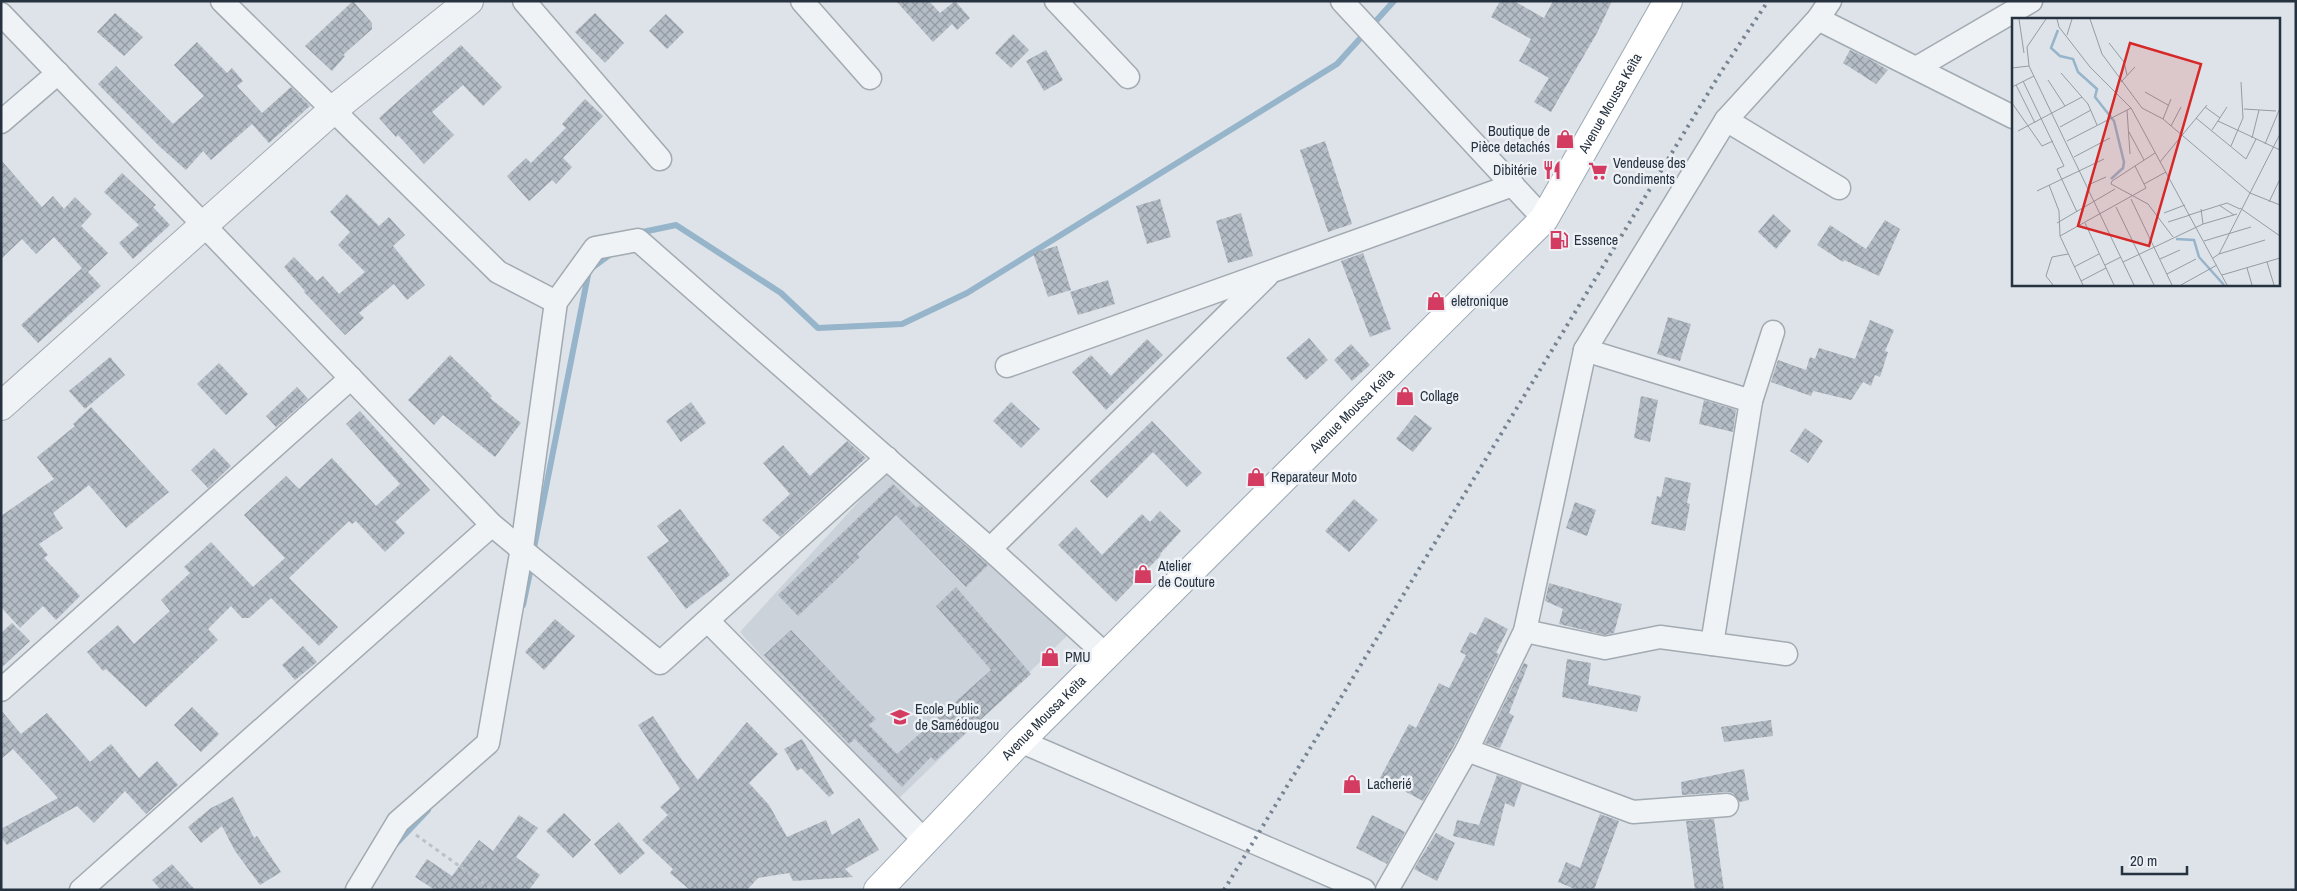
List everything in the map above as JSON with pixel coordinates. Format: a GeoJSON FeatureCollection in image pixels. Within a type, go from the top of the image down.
{"type":"FeatureCollection","features":[{"type":"Feature","properties":{"kind":"main road","name":"Avenue Moussa Keïta"},"geometry":{"type":"LineString","coordinates":[[878,890],[1020,741],[1544,219],[1668,1]]}},
{"type":"Feature","properties":{"kind":"street"},"geometry":{"type":"LineString","coordinates":[[222,1],[498,272],[556,302]]}},
{"type":"Feature","properties":{"kind":"street"},"geometry":{"type":"LineString","coordinates":[[1,406],[334,109],[469,1]]}},
{"type":"Feature","properties":{"kind":"street"},"geometry":{"type":"LineString","coordinates":[[524,1],[660,159]]}},
{"type":"Feature","properties":{"kind":"street"},"geometry":{"type":"LineString","coordinates":[[802,1],[870,78]]}},
{"type":"Feature","properties":{"kind":"street"},"geometry":{"type":"LineString","coordinates":[[1056,1],[1128,77]]}},
{"type":"Feature","properties":{"kind":"street"},"geometry":{"type":"LineString","coordinates":[[1342,1],[1544,219]]}},
{"type":"Feature","properties":{"kind":"street"},"geometry":{"type":"LineString","coordinates":[[1918,67],[2031,1]]}},
{"type":"Feature","properties":{"kind":"street"},"geometry":{"type":"LineString","coordinates":[[1388,890],[1467,750],[1525,631],[1585,350],[1726,120],[1824,10],[1918,67],[2012,116]]}},
{"type":"Feature","properties":{"kind":"street"},"geometry":{"type":"LineString","coordinates":[[1,14],[492,525],[660,663],[887,458]]}},
{"type":"Feature","properties":{"kind":"street"},"geometry":{"type":"LineString","coordinates":[[1,122],[58,73]]}},
{"type":"Feature","properties":{"kind":"street"},"geometry":{"type":"LineString","coordinates":[[1726,120],[1839,188]]}},
{"type":"Feature","properties":{"kind":"street"},"geometry":{"type":"LineString","coordinates":[[1006,366],[1513,185]]}},
{"type":"Feature","properties":{"kind":"street"},"geometry":{"type":"LineString","coordinates":[[357,890],[398,822],[488,743],[522,548],[556,302],[595,248],[638,240],[990,549],[1106,655]]}},
{"type":"Feature","properties":{"kind":"street"},"geometry":{"type":"LineString","coordinates":[[990,549],[1272,271]]}},
{"type":"Feature","properties":{"kind":"street"},"geometry":{"type":"LineString","coordinates":[[1712,644],[1751,401],[1773,332]]}},
{"type":"Feature","properties":{"kind":"street"},"geometry":{"type":"LineString","coordinates":[[1585,350],[1751,401]]}},
{"type":"Feature","properties":{"kind":"street"},"geometry":{"type":"LineString","coordinates":[[1,690],[351,378]]}},
{"type":"Feature","properties":{"kind":"street"},"geometry":{"type":"LineString","coordinates":[[81,890],[492,525]]}},
{"type":"Feature","properties":{"kind":"street"},"geometry":{"type":"LineString","coordinates":[[708,621],[924,841]]}},
{"type":"Feature","properties":{"kind":"street"},"geometry":{"type":"LineString","coordinates":[[1525,631],[1605,648],[1660,637],[1786,654]]}},
{"type":"Feature","properties":{"kind":"street"},"geometry":{"type":"LineString","coordinates":[[1020,741],[1364,890]]}},
{"type":"Feature","properties":{"kind":"street"},"geometry":{"type":"LineString","coordinates":[[1467,750],[1634,812],[1727,805]]}},
{"type":"Feature","properties":{"kind":"path"},"geometry":{"type":"LineString","coordinates":[[398,822],[493,890]]}},
{"type":"Feature","properties":{"kind":"shaded area","name":"Ecole Public de Samédougou"},"geometry":{"type":"Polygon","coordinates":[[[891,466],[1071,632],[894,803],[740,632],[891,466]]]}},
{"type":"Feature","properties":{"kind":"building"},"geometry":{"type":"Polygon","coordinates":[[[353,1],[372,23],[372,29],[343,55],[345,56],[332,71],[305,46],[353,1]]]}},
{"type":"Feature","properties":{"kind":"building"},"geometry":{"type":"Polygon","coordinates":[[[896,1],[929,1],[940,13],[955,1],[970,18],[957,30],[952,24],[933,42],[896,1]]]}},
{"type":"Feature","properties":{"kind":"building"},"geometry":{"type":"Polygon","coordinates":[[[1500,1],[1514,1],[1544,18],[1553,1],[1612,1],[1597,33],[1551,112],[1534,102],[1549,78],[1519,61],[1531,39],[1491,17],[1500,1]]]}},
{"type":"Feature","properties":{"kind":"building"},"geometry":{"type":"Polygon","coordinates":[[[115,13],[143,37],[124,56],[97,32],[115,13]]]}},
{"type":"Feature","properties":{"kind":"building"},"geometry":{"type":"Polygon","coordinates":[[[595,13],[624,43],[605,63],[575,32],[595,13]]]}},
{"type":"Feature","properties":{"kind":"building"},"geometry":{"type":"Polygon","coordinates":[[[666,14],[684,32],[667,49],[649,31],[666,14]]]}},
{"type":"Feature","properties":{"kind":"building"},"geometry":{"type":"Polygon","coordinates":[[[1013,34],[1029,50],[1011,68],[995,53],[1013,34]]]}},
{"type":"Feature","properties":{"kind":"building"},"geometry":{"type":"Polygon","coordinates":[[[197,42],[227,73],[232,68],[243,81],[237,86],[262,113],[291,87],[310,106],[269,143],[252,124],[211,160],[203,151],[186,170],[159,146],[98,84],[116,66],[173,124],[204,96],[174,65],[197,42]]]}},
{"type":"Feature","properties":{"kind":"building"},"geometry":{"type":"Polygon","coordinates":[[[461,45],[502,87],[483,106],[463,85],[432,112],[454,135],[424,164],[398,135],[396,137],[379,118],[461,45]]]}},
{"type":"Feature","properties":{"kind":"building"},"geometry":{"type":"Polygon","coordinates":[[[1046,50],[1063,80],[1044,91],[1026,61],[1046,50]]]}},
{"type":"Feature","properties":{"kind":"building"},"geometry":{"type":"Polygon","coordinates":[[[1850,50],[1888,70],[1876,84],[1843,63],[1850,50]]]}},
{"type":"Feature","properties":{"kind":"building"},"geometry":{"type":"Polygon","coordinates":[[[585,99],[603,116],[563,158],[572,167],[556,184],[552,180],[529,201],[507,176],[526,158],[531,163],[566,128],[562,124],[585,99]]]}},
{"type":"Feature","properties":{"kind":"building"},"geometry":{"type":"Polygon","coordinates":[[[1325,141],[1352,224],[1328,232],[1300,150],[1325,141]]]}},
{"type":"Feature","properties":{"kind":"building"},"geometry":{"type":"Polygon","coordinates":[[[1,160],[42,207],[53,196],[64,209],[75,197],[92,214],[81,226],[108,253],[88,272],[101,286],[38,343],[21,325],[82,268],[54,237],[36,254],[22,239],[1,259],[1,160]]]}},
{"type":"Feature","properties":{"kind":"building"},"geometry":{"type":"Polygon","coordinates":[[[122,173],[156,205],[153,207],[170,225],[133,259],[119,243],[139,225],[104,192],[122,173]]]}},
{"type":"Feature","properties":{"kind":"building"},"geometry":{"type":"Polygon","coordinates":[[[347,194],[379,226],[389,217],[405,235],[393,246],[425,285],[407,300],[394,284],[359,313],[364,318],[345,335],[304,292],[284,267],[294,257],[317,281],[323,276],[339,294],[365,272],[338,245],[350,232],[330,212],[347,194]]]}},
{"type":"Feature","properties":{"kind":"building"},"geometry":{"type":"Polygon","coordinates":[[[1160,199],[1171,237],[1147,244],[1136,206],[1160,199]]]}},
{"type":"Feature","properties":{"kind":"building"},"geometry":{"type":"Polygon","coordinates":[[[1241,213],[1253,256],[1228,263],[1216,221],[1241,213]]]}},
{"type":"Feature","properties":{"kind":"building"},"geometry":{"type":"Polygon","coordinates":[[[1773,214],[1791,231],[1776,249],[1758,232],[1773,214]]]}},
{"type":"Feature","properties":{"kind":"building"},"geometry":{"type":"Polygon","coordinates":[[[1885,220],[1900,229],[1879,276],[1844,260],[1843,262],[1817,245],[1830,225],[1866,249],[1885,220]]]}},
{"type":"Feature","properties":{"kind":"building"},"geometry":{"type":"Polygon","coordinates":[[[1057,246],[1071,290],[1048,297],[1033,253],[1057,246]]]}},
{"type":"Feature","properties":{"kind":"building"},"geometry":{"type":"Polygon","coordinates":[[[1363,253],[1391,329],[1370,337],[1341,261],[1363,253]]]}},
{"type":"Feature","properties":{"kind":"building"},"geometry":{"type":"Polygon","coordinates":[[[1108,280],[1115,304],[1078,315],[1070,292],[1108,280]]]}},
{"type":"Feature","properties":{"kind":"building"},"geometry":{"type":"Polygon","coordinates":[[[1668,317],[1691,324],[1680,361],[1657,354],[1668,317]]]}},
{"type":"Feature","properties":{"kind":"building"},"geometry":{"type":"Polygon","coordinates":[[[1870,320],[1894,330],[1885,351],[1888,352],[1880,377],[1875,375],[1871,386],[1863,382],[1851,400],[1813,391],[1811,396],[1771,382],[1778,360],[1806,370],[1810,357],[1815,359],[1819,348],[1855,359],[1870,320]]]}},
{"type":"Feature","properties":{"kind":"building"},"geometry":{"type":"Polygon","coordinates":[[[1309,338],[1328,360],[1306,380],[1286,358],[1309,338]]]}},
{"type":"Feature","properties":{"kind":"building"},"geometry":{"type":"Polygon","coordinates":[[[1147,339],[1163,355],[1106,410],[1072,372],[1091,355],[1111,376],[1147,339]]]}},
{"type":"Feature","properties":{"kind":"building"},"geometry":{"type":"Polygon","coordinates":[[[1351,344],[1370,365],[1352,381],[1334,360],[1351,344]]]}},
{"type":"Feature","properties":{"kind":"building"},"geometry":{"type":"Polygon","coordinates":[[[450,355],[492,396],[490,398],[521,423],[495,457],[443,415],[434,425],[408,400],[450,355]]]}},
{"type":"Feature","properties":{"kind":"building"},"geometry":{"type":"Polygon","coordinates":[[[110,357],[125,375],[85,409],[69,391],[110,357]]]}},
{"type":"Feature","properties":{"kind":"building"},"geometry":{"type":"Polygon","coordinates":[[[219,363],[248,394],[226,415],[197,384],[219,363]]]}},
{"type":"Feature","properties":{"kind":"building"},"geometry":{"type":"Polygon","coordinates":[[[297,387],[308,399],[276,427],[266,416],[297,387]]]}},
{"type":"Feature","properties":{"kind":"building"},"geometry":{"type":"Polygon","coordinates":[[[1641,396],[1658,400],[1650,442],[1634,438],[1641,396]]]}},
{"type":"Feature","properties":{"kind":"building"},"geometry":{"type":"Polygon","coordinates":[[[1704,400],[1736,410],[1733,432],[1699,424],[1704,400]]]}},
{"type":"Feature","properties":{"kind":"building"},"geometry":{"type":"Polygon","coordinates":[[[691,402],[706,423],[681,442],[666,421],[691,402]]]}},
{"type":"Feature","properties":{"kind":"building"},"geometry":{"type":"Polygon","coordinates":[[[1011,402],[1040,429],[1021,448],[993,421],[1011,402]]]}},
{"type":"Feature","properties":{"kind":"building"},"geometry":{"type":"Polygon","coordinates":[[[91,407],[169,492],[126,528],[89,485],[53,513],[63,528],[39,544],[48,555],[44,558],[80,596],[56,620],[43,606],[20,628],[1,607],[1,516],[54,479],[37,457],[75,426],[73,424],[91,407]]]}},
{"type":"Feature","properties":{"kind":"building"},"geometry":{"type":"Polygon","coordinates":[[[360,411],[430,490],[395,522],[405,533],[385,552],[356,521],[352,524],[349,521],[289,578],[338,627],[319,646],[271,598],[249,618],[242,618],[231,606],[208,629],[218,640],[146,707],[106,669],[103,671],[87,652],[118,625],[134,644],[170,611],[161,600],[190,573],[184,567],[211,542],[253,587],[285,558],[244,515],[286,476],[299,489],[332,458],[376,506],[400,484],[346,424],[360,411]]]}},
{"type":"Feature","properties":{"kind":"building"},"geometry":{"type":"Polygon","coordinates":[[[1415,415],[1432,428],[1413,452],[1396,439],[1415,415]]]}},
{"type":"Feature","properties":{"kind":"building"},"geometry":{"type":"Polygon","coordinates":[[[1152,421],[1202,473],[1187,487],[1153,452],[1107,498],[1090,481],[1152,421]]]}},
{"type":"Feature","properties":{"kind":"building"},"geometry":{"type":"Polygon","coordinates":[[[1805,428],[1823,441],[1808,463],[1790,451],[1805,428]]]}},
{"type":"Feature","properties":{"kind":"building"},"geometry":{"type":"Polygon","coordinates":[[[847,441],[866,458],[780,537],[762,520],[790,494],[763,463],[783,445],[810,476],[847,441]]]}},
{"type":"Feature","properties":{"kind":"building"},"geometry":{"type":"Polygon","coordinates":[[[214,448],[231,466],[208,488],[191,470],[214,448]]]}},
{"type":"Feature","properties":{"kind":"building"},"geometry":{"type":"Polygon","coordinates":[[[1665,477],[1691,483],[1687,503],[1690,504],[1685,531],[1651,524],[1657,496],[1661,497],[1665,477]]]}},
{"type":"Feature","properties":{"kind":"building"},"geometry":{"type":"Polygon","coordinates":[[[893,484],[917,508],[920,505],[988,565],[966,587],[896,515],[857,554],[860,557],[798,616],[778,595],[893,484]]]}},
{"type":"Feature","properties":{"kind":"building"},"geometry":{"type":"Polygon","coordinates":[[[1354,499],[1378,520],[1349,552],[1325,531],[1354,499]]]}},
{"type":"Feature","properties":{"kind":"building"},"geometry":{"type":"Polygon","coordinates":[[[1575,502],[1596,510],[1587,536],[1566,528],[1575,502]]]}},
{"type":"Feature","properties":{"kind":"building"},"geometry":{"type":"Polygon","coordinates":[[[680,509],[730,575],[686,609],[647,557],[669,541],[657,526],[680,509]]]}},
{"type":"Feature","properties":{"kind":"building"},"geometry":{"type":"Polygon","coordinates":[[[1160,511],[1181,531],[1116,602],[1058,545],[1076,527],[1102,555],[1142,514],[1150,522],[1160,511]]]}},
{"type":"Feature","properties":{"kind":"building"},"geometry":{"type":"Polygon","coordinates":[[[1549,583],[1622,604],[1614,633],[1605,635],[1559,624],[1563,609],[1545,601],[1549,583]]]}},
{"type":"Feature","properties":{"kind":"building"},"geometry":{"type":"Polygon","coordinates":[[[956,587],[1031,674],[935,761],[931,757],[902,787],[855,739],[849,744],[764,655],[791,630],[876,719],[869,725],[897,754],[991,670],[936,606],[956,587]]]}},
{"type":"Feature","properties":{"kind":"building"},"geometry":{"type":"Polygon","coordinates":[[[1485,617],[1508,629],[1496,653],[1499,654],[1460,735],[1423,801],[1380,778],[1409,724],[1416,728],[1439,683],[1449,688],[1466,655],[1460,652],[1470,632],[1476,635],[1485,617]]]}},
{"type":"Feature","properties":{"kind":"building"},"geometry":{"type":"Polygon","coordinates":[[[555,619],[575,636],[544,670],[525,652],[555,619]]]}},
{"type":"Feature","properties":{"kind":"building"},"geometry":{"type":"Polygon","coordinates":[[[12,623],[30,641],[1,668],[1,633],[12,623]]]}},
{"type":"Feature","properties":{"kind":"building"},"geometry":{"type":"Polygon","coordinates":[[[303,646],[317,662],[295,680],[282,665],[303,646]]]}},
{"type":"Feature","properties":{"kind":"building"},"geometry":{"type":"Polygon","coordinates":[[[1567,659],[1591,663],[1588,685],[1641,696],[1637,712],[1562,697],[1567,659]]]}},
{"type":"Feature","properties":{"kind":"building"},"geometry":{"type":"Polygon","coordinates":[[[1524,663],[1528,665],[1509,713],[1514,716],[1500,748],[1485,743],[1524,663]]]}},
{"type":"Feature","properties":{"kind":"building"},"geometry":{"type":"Polygon","coordinates":[[[192,707],[219,734],[201,752],[174,725],[192,707]]]}},
{"type":"Feature","properties":{"kind":"building"},"geometry":{"type":"Polygon","coordinates":[[[1,710],[21,734],[47,713],[90,762],[111,744],[139,778],[157,761],[178,785],[146,814],[125,791],[94,823],[77,806],[7,845],[1,837],[1,829],[58,798],[13,749],[1,759],[1,710]]]}},
{"type":"Feature","properties":{"kind":"building"},"geometry":{"type":"Polygon","coordinates":[[[653,716],[682,760],[698,780],[747,722],[778,754],[749,783],[769,805],[787,837],[826,820],[832,835],[859,818],[879,850],[845,869],[853,877],[793,881],[789,873],[758,878],[747,890],[690,890],[670,873],[673,869],[642,840],[668,815],[660,807],[680,789],[638,725],[653,716]]]}},
{"type":"Feature","properties":{"kind":"building"},"geometry":{"type":"Polygon","coordinates":[[[1771,720],[1773,736],[1724,742],[1721,727],[1771,720]]]}},
{"type":"Feature","properties":{"kind":"building"},"geometry":{"type":"Polygon","coordinates":[[[802,739],[834,793],[829,797],[801,768],[797,771],[784,749],[802,739]]]}},
{"type":"Feature","properties":{"kind":"building"},"geometry":{"type":"Polygon","coordinates":[[[1744,769],[1749,800],[1740,802],[1733,793],[1727,792],[1682,795],[1681,782],[1744,769]]]}},
{"type":"Feature","properties":{"kind":"building"},"geometry":{"type":"Polygon","coordinates":[[[1497,775],[1522,784],[1514,807],[1505,803],[1494,846],[1453,836],[1457,820],[1479,825],[1497,775]]]}},
{"type":"Feature","properties":{"kind":"building"},"geometry":{"type":"Polygon","coordinates":[[[233,797],[254,838],[257,836],[281,872],[260,885],[235,851],[222,826],[201,843],[188,827],[211,808],[233,797]]]}},
{"type":"Feature","properties":{"kind":"building"},"geometry":{"type":"Polygon","coordinates":[[[564,813],[591,840],[573,858],[546,831],[564,813]]]}},
{"type":"Feature","properties":{"kind":"building"},"geometry":{"type":"Polygon","coordinates":[[[1600,814],[1619,821],[1594,890],[1577,890],[1558,882],[1566,862],[1580,868],[1600,814]]]}},
{"type":"Feature","properties":{"kind":"building"},"geometry":{"type":"Polygon","coordinates":[[[519,815],[538,828],[516,857],[540,875],[529,890],[435,890],[415,877],[427,859],[452,876],[479,840],[493,851],[519,815]]]}},
{"type":"Feature","properties":{"kind":"building"},"geometry":{"type":"Polygon","coordinates":[[[1372,815],[1405,832],[1387,864],[1356,848],[1372,815]]]}},
{"type":"Feature","properties":{"kind":"building"},"geometry":{"type":"Polygon","coordinates":[[[1714,819],[1724,890],[1695,890],[1686,821],[1714,819]]]}},
{"type":"Feature","properties":{"kind":"building"},"geometry":{"type":"Polygon","coordinates":[[[619,822],[645,853],[620,875],[594,844],[619,822]]]}},
{"type":"Feature","properties":{"kind":"building"},"geometry":{"type":"Polygon","coordinates":[[[1436,833],[1455,843],[1437,881],[1414,869],[1436,833]]]}},
{"type":"Feature","properties":{"kind":"building"},"geometry":{"type":"Polygon","coordinates":[[[172,864],[195,890],[161,890],[152,880],[172,864]]]}},
{"type":"Feature","properties":{"kind":"waterway"},"geometry":{"type":"LineString","coordinates":[[638,233],[676,225],[781,293],[818,328],[902,324],[967,293],[1337,64],[1394,1]]}},
{"type":"Feature","properties":{"kind":"waterway"},"geometry":{"type":"LineString","coordinates":[[533,553],[589,270],[612,253]]}},
{"type":"Feature","properties":{"kind":"waterway"},"geometry":{"type":"LineString","coordinates":[[523,605],[532,563]]}},
{"type":"Feature","properties":{"kind":"waterway"},"geometry":{"type":"LineString","coordinates":[[396,844],[428,810]]}},
{"type":"Feature","properties":{"kind":"railway"},"geometry":{"type":"LineString","coordinates":[[1224,890],[1721,72],[1768,1]]}},
{"type":"Feature","properties":{"kind":"place","name":"Boutique de Pièce detachés"},"geometry":{"type":"Point","coordinates":[1565,139]}},
{"type":"Feature","properties":{"kind":"place","name":"Dibitérie"},"geometry":{"type":"Point","coordinates":[1552,170]}},
{"type":"Feature","properties":{"kind":"place","name":"Vendeuse des Condiments"},"geometry":{"type":"Point","coordinates":[1598,171]}},
{"type":"Feature","properties":{"kind":"place","name":"Essence"},"geometry":{"type":"Point","coordinates":[1559,240]}},
{"type":"Feature","properties":{"kind":"place","name":"eletronique"},"geometry":{"type":"Point","coordinates":[1436,301]}},
{"type":"Feature","properties":{"kind":"place","name":"Collage"},"geometry":{"type":"Point","coordinates":[1405,396]}},
{"type":"Feature","properties":{"kind":"place","name":"Reparateur Moto"},"geometry":{"type":"Point","coordinates":[1256,477]}},
{"type":"Feature","properties":{"kind":"place","name":"Atelier de Couture"},"geometry":{"type":"Point","coordinates":[1143,574]}},
{"type":"Feature","properties":{"kind":"place","name":"PMU"},"geometry":{"type":"Point","coordinates":[1050,657]}},
{"type":"Feature","properties":{"kind":"place","name":"Ecole Public de Samédougou"},"geometry":{"type":"Point","coordinates":[900,717]}},
{"type":"Feature","properties":{"kind":"place","name":"Lacherié"},"geometry":{"type":"Point","coordinates":[1352,784]}}]}
